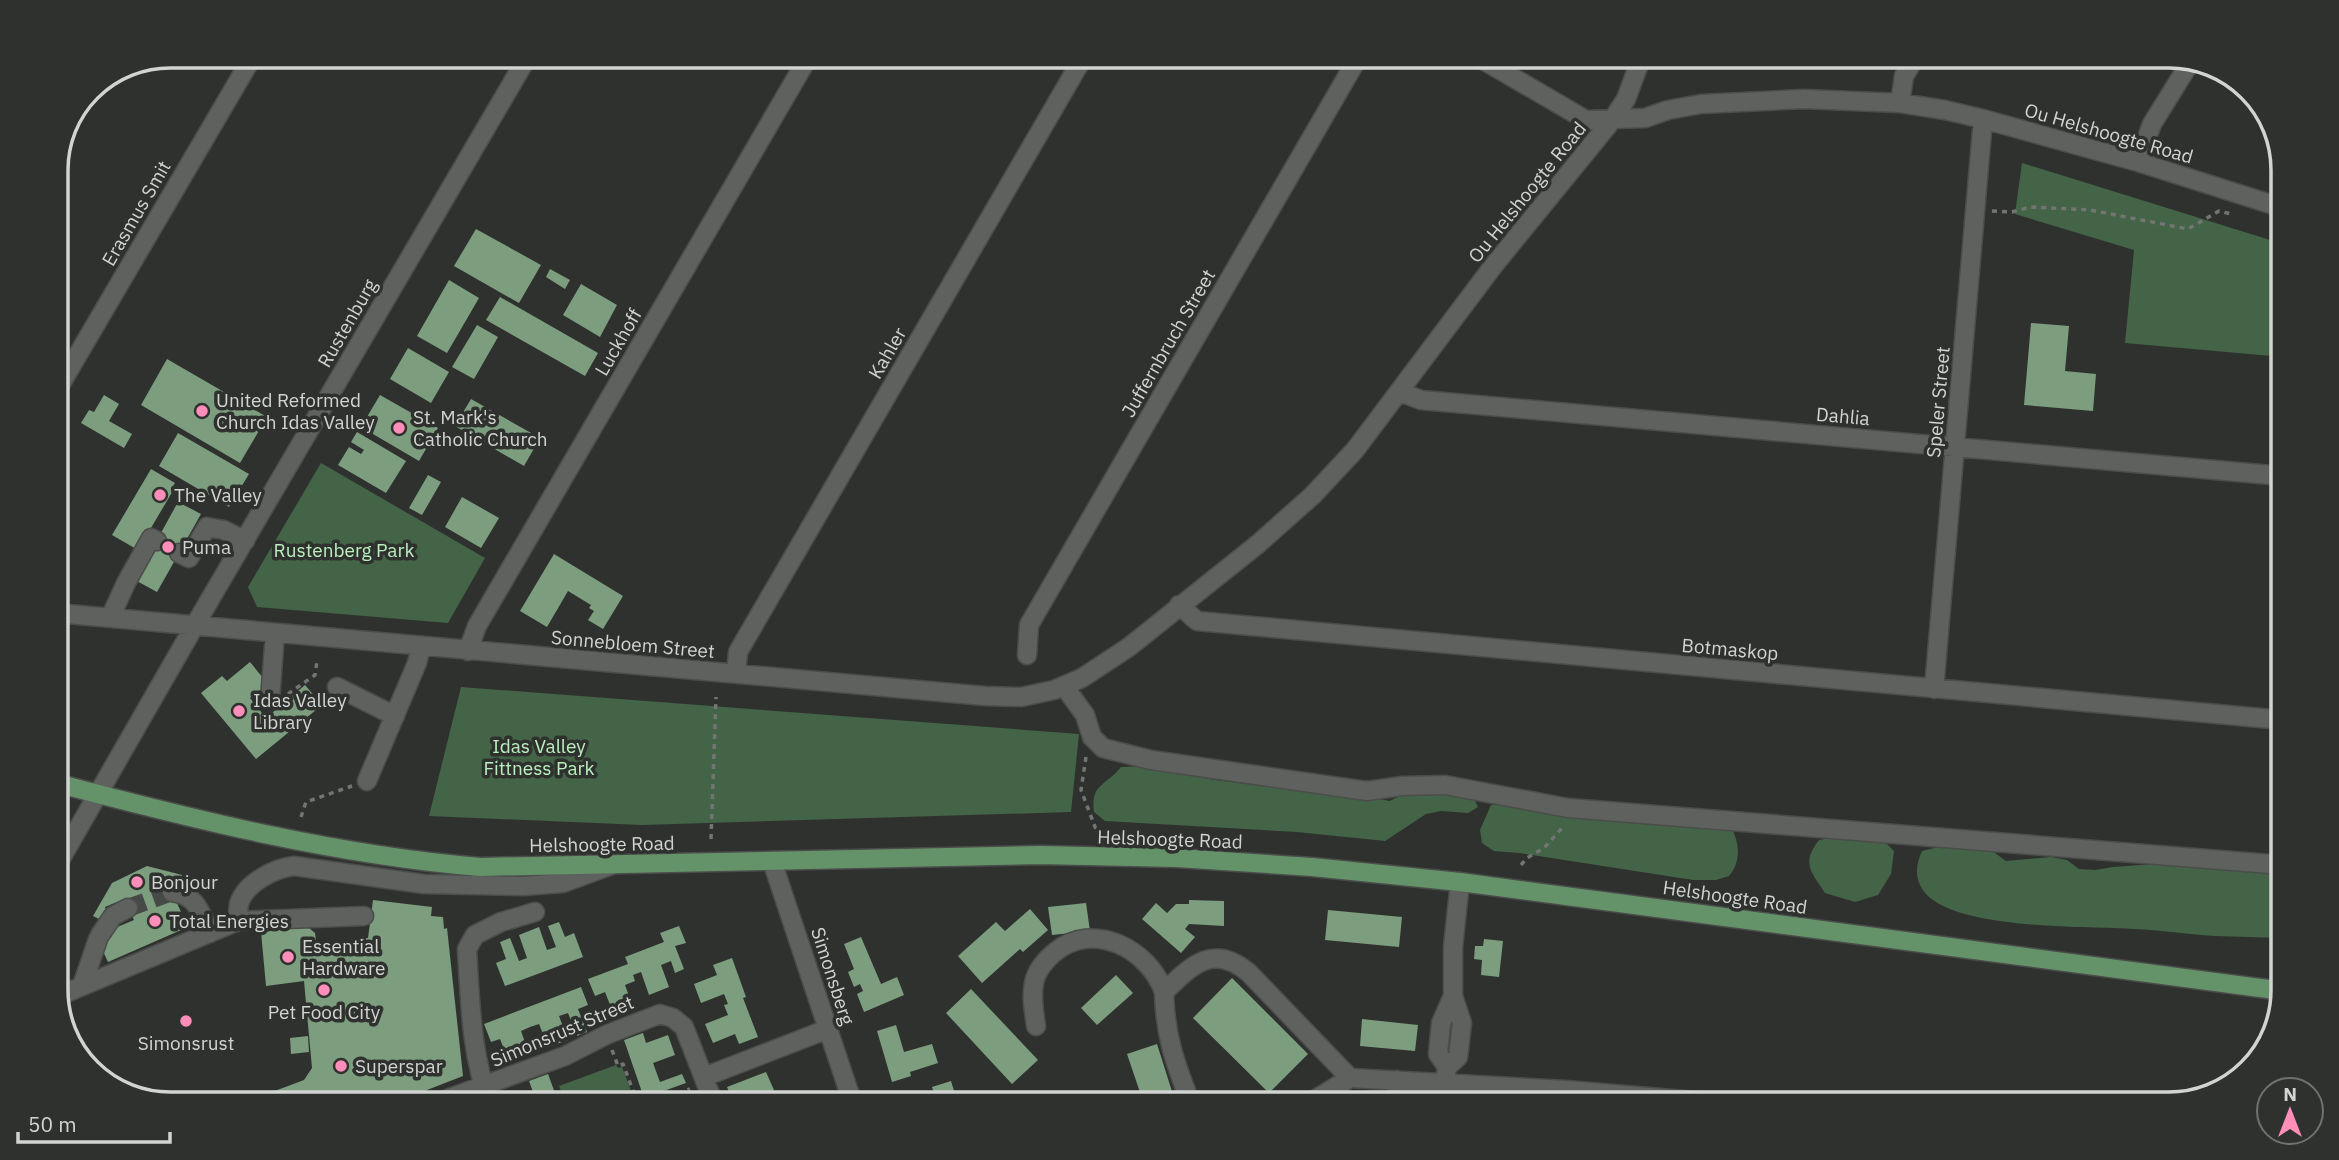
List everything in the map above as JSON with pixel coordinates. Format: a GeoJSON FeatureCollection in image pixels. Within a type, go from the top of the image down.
{"type":"FeatureCollection","features":[{"type":"Feature","properties":{"kind":"main road","name":"Helshoogte Road"},"geometry":{"type":"LineString","coordinates":[[68,786],[241,830],[421,862],[480,867],[1040,855],[1177,858],[1312,867],[1460,882],[2271,989]]}},
{"type":"Feature","properties":{"kind":"street","name":"Erasmus Smit"},"geometry":{"type":"LineString","coordinates":[[68,372],[246,68]]}},
{"type":"Feature","properties":{"kind":"street","name":"Rustenburg"},"geometry":{"type":"LineString","coordinates":[[68,846],[521,68]]}},
{"type":"Feature","properties":{"kind":"street","name":"Luckhoff"},"geometry":{"type":"LineString","coordinates":[[468,651],[477,626],[802,68]]}},
{"type":"Feature","properties":{"kind":"street","name":"Kahler"},"geometry":{"type":"LineString","coordinates":[[736,674],[738,652],[1077,68]]}},
{"type":"Feature","properties":{"kind":"street","name":"Juffernbruch Street"},"geometry":{"type":"LineString","coordinates":[[1027,656],[1029,625],[1352,68]]}},
{"type":"Feature","properties":{"kind":"street"},"geometry":{"type":"LineString","coordinates":[[1497,68],[1586,120],[1613,119],[1626,99],[1638,68]]}},
{"type":"Feature","properties":{"kind":"street"},"geometry":{"type":"LineString","coordinates":[[1900,103],[1904,76],[1909,68]]}},
{"type":"Feature","properties":{"kind":"street"},"geometry":{"type":"LineString","coordinates":[[2138,162],[2152,124],[2186,70]]}},
{"type":"Feature","properties":{"kind":"street","name":"Ou Helshoogte Road"},"geometry":{"type":"LineString","coordinates":[[1179,605],[1258,544],[1313,495],[1355,450],[1494,265],[1613,119],[1645,118],[1668,110],[1701,104],[1804,99],[1900,103],[1945,110],[2138,162],[2271,204]]}},
{"type":"Feature","properties":{"kind":"street","name":"Speler Street"},"geometry":{"type":"LineString","coordinates":[[1934,689],[1983,120]]}},
{"type":"Feature","properties":{"kind":"street","name":"Dahlia"},"geometry":{"type":"LineString","coordinates":[[1401,391],[1421,400],[2271,475]]}},
{"type":"Feature","properties":{"kind":"street"},"geometry":{"type":"LineString","coordinates":[[179,553],[189,558],[207,527],[223,530],[245,541]]}},
{"type":"Feature","properties":{"kind":"street"},"geometry":{"type":"LineString","coordinates":[[110,618],[151,538],[157,541]]}},
{"type":"Feature","properties":{"kind":"street","name":"Sonnebloem Street"},"geometry":{"type":"LineString","coordinates":[[68,615],[1021,697],[1054,690],[1082,678],[1129,647],[1179,605]]}},
{"type":"Feature","properties":{"kind":"street","name":"Botmaskop"},"geometry":{"type":"LineString","coordinates":[[1179,605],[1197,621],[2271,719]]}},
{"type":"Feature","properties":{"kind":"street"},"geometry":{"type":"LineString","coordinates":[[275,632],[277,699]]}},
{"type":"Feature","properties":{"kind":"street"},"geometry":{"type":"LineString","coordinates":[[367,781],[417,663],[421,646]]}},
{"type":"Feature","properties":{"kind":"street"},"geometry":{"type":"LineString","coordinates":[[1064,686],[1085,715],[1092,737],[1103,748],[1176,764],[1367,791],[1402,786],[1445,785],[1568,808],[2271,864]]}},
{"type":"Feature","properties":{"kind":"street"},"geometry":{"type":"LineString","coordinates":[[337,687],[395,716]]}},
{"type":"Feature","properties":{"kind":"street","name":"Simonsberg"},"geometry":{"type":"LineString","coordinates":[[772,861],[849,1092]]}},
{"type":"Feature","properties":{"kind":"street"},"geometry":{"type":"LineString","coordinates":[[238,921],[239,902],[248,889],[260,878],[285,867],[295,866],[424,884],[523,886],[564,883],[612,865]]}},
{"type":"Feature","properties":{"kind":"street"},"geometry":{"type":"LineString","coordinates":[[1446,1074],[1438,1054],[1441,1023],[1453,996],[1453,947],[1460,882]]}},
{"type":"Feature","properties":{"kind":"street"},"geometry":{"type":"LineString","coordinates":[[172,892],[186,894],[191,899],[210,933]]}},
{"type":"Feature","properties":{"kind":"street"},"geometry":{"type":"LineString","coordinates":[[82,986],[99,937],[113,916],[128,908]]}},
{"type":"Feature","properties":{"kind":"street","name":"Simonsrust Street"},"geometry":{"type":"LineString","coordinates":[[485,1092],[476,1052],[467,949],[475,935],[501,922],[535,912]]}},
{"type":"Feature","properties":{"kind":"street"},"geometry":{"type":"LineString","coordinates":[[68,992],[238,921],[364,916]]}},
{"type":"Feature","properties":{"kind":"street"},"geometry":{"type":"LineString","coordinates":[[1036,1026],[1032,999],[1034,980],[1046,959],[1066,943],[1094,938],[1108,939],[1122,945],[1152,968],[1160,979],[1164,992],[1165,1023],[1173,1059],[1186,1092]]}},
{"type":"Feature","properties":{"kind":"street"},"geometry":{"type":"LineString","coordinates":[[1164,992],[1197,962],[1213,958],[1240,966],[1350,1078]]}},
{"type":"Feature","properties":{"kind":"street","name":"Simonsrust Street"},"geometry":{"type":"LineString","coordinates":[[466,1092],[565,1056],[607,1034],[660,1014],[673,1018],[684,1027],[710,1092]]}},
{"type":"Feature","properties":{"kind":"street"},"geometry":{"type":"LineString","coordinates":[[706,1080],[828,1029]]}},
{"type":"Feature","properties":{"kind":"street"},"geometry":{"type":"LineString","coordinates":[[1327,1092],[1350,1078],[1397,1080],[1446,1074],[1627,1092]]}},
{"type":"Feature","properties":{"kind":"street"},"geometry":{"type":"LineString","coordinates":[[1396,1092],[1397,1080]]}},
{"type":"Feature","properties":{"kind":"path"},"geometry":{"type":"LineString","coordinates":[[2012,212],[2030,207],[2090,210],[2188,229],[2219,211],[2231,214]]}},
{"type":"Feature","properties":{"kind":"path"},"geometry":{"type":"LineString","coordinates":[[277,699],[315,675],[317,661]]}},
{"type":"Feature","properties":{"kind":"path"},"geometry":{"type":"LineString","coordinates":[[711,839],[716,697]]}},
{"type":"Feature","properties":{"kind":"path"},"geometry":{"type":"LineString","coordinates":[[1092,737],[1087,749],[1081,790],[1097,832]]}},
{"type":"Feature","properties":{"kind":"path"},"geometry":{"type":"LineString","coordinates":[[301,817],[306,802],[367,781]]}},
{"type":"Feature","properties":{"kind":"path"},"geometry":{"type":"LineString","coordinates":[[1521,865],[1544,848],[1563,827],[1568,808]]}},
{"type":"Feature","properties":{"kind":"path"},"geometry":{"type":"LineString","coordinates":[[607,1034],[618,1066],[622,1064],[633,1092]]}},
{"type":"Feature","properties":{"kind":"path"},"geometry":{"type":"LineString","coordinates":[[678,1092],[706,1080]]}},
{"type":"Feature","properties":{"kind":"green space"},"geometry":{"type":"Polygon","coordinates":[[[2022,163],[2271,240],[2271,356],[2125,343],[2134,250],[2015,214],[2022,163]]]}},
{"type":"Feature","properties":{"kind":"green space","name":"Rustenberg Park"},"geometry":{"type":"Polygon","coordinates":[[[321,463],[485,558],[448,623],[257,607],[248,587],[321,463]]]}},
{"type":"Feature","properties":{"kind":"green space","name":"Idas Valley Fittness Park"},"geometry":{"type":"Polygon","coordinates":[[[461,687],[1079,734],[1071,812],[642,825],[429,816],[461,687]]]}},
{"type":"Feature","properties":{"kind":"green space"},"geometry":{"type":"Polygon","coordinates":[[[1147,766],[1215,780],[1301,791],[1341,793],[1390,801],[1420,792],[1442,793],[1474,799],[1478,807],[1468,813],[1441,811],[1426,814],[1385,841],[1297,832],[1105,821],[1094,812],[1093,803],[1097,790],[1121,767],[1147,766]]]}},
{"type":"Feature","properties":{"kind":"green space"},"geometry":{"type":"Polygon","coordinates":[[[1509,804],[1731,827],[1737,846],[1736,865],[1729,876],[1716,880],[1693,880],[1494,851],[1482,843],[1480,830],[1491,805],[1509,804]]]}},
{"type":"Feature","properties":{"kind":"green space"},"geometry":{"type":"Polygon","coordinates":[[[1837,837],[1880,837],[1894,851],[1891,874],[1878,895],[1855,902],[1825,893],[1812,873],[1810,855],[1819,840],[1837,837]]]}},
{"type":"Feature","properties":{"kind":"green space"},"geometry":{"type":"Polygon","coordinates":[[[1951,844],[1988,848],[2006,861],[2051,857],[2067,860],[2079,869],[2154,864],[2271,872],[2271,938],[2025,924],[1967,915],[1944,906],[1923,890],[1917,868],[1922,851],[1951,844]]]}},
{"type":"Feature","properties":{"kind":"green space"},"geometry":{"type":"Polygon","coordinates":[[[616,1065],[618,1068],[622,1067],[631,1092],[561,1092],[559,1086],[616,1065]]]}},
{"type":"Feature","properties":{"kind":"building"},"geometry":{"type":"Polygon","coordinates":[[[476,229],[541,265],[519,303],[454,266],[476,229]]]}},
{"type":"Feature","properties":{"kind":"building"},"geometry":{"type":"Polygon","coordinates":[[[550,269],[570,280],[565,289],[546,277],[550,269]]]}},
{"type":"Feature","properties":{"kind":"building"},"geometry":{"type":"Polygon","coordinates":[[[449,280],[479,298],[447,353],[417,336],[449,280]]]}},
{"type":"Feature","properties":{"kind":"building"},"geometry":{"type":"Polygon","coordinates":[[[581,284],[617,305],[600,337],[563,315],[581,284]]]}},
{"type":"Feature","properties":{"kind":"building"},"geometry":{"type":"Polygon","coordinates":[[[500,297],[598,353],[585,376],[486,320],[500,297]]]}},
{"type":"Feature","properties":{"kind":"building"},"geometry":{"type":"Polygon","coordinates":[[[2031,323],[2069,326],[2065,371],[2096,374],[2093,411],[2024,405],[2031,323]]]}},
{"type":"Feature","properties":{"kind":"building"},"geometry":{"type":"Polygon","coordinates":[[[477,325],[498,337],[474,379],[452,367],[477,325]]]}},
{"type":"Feature","properties":{"kind":"building"},"geometry":{"type":"Polygon","coordinates":[[[408,348],[449,372],[431,403],[390,379],[408,348]]]}},
{"type":"Feature","properties":{"kind":"building","name":"United Reformed Church Idas Valley"},"geometry":{"type":"Polygon","coordinates":[[[167,359],[267,417],[240,463],[141,405],[167,359]]]}},
{"type":"Feature","properties":{"kind":"building"},"geometry":{"type":"Polygon","coordinates":[[[104,395],[119,404],[109,421],[132,434],[124,448],[81,423],[89,410],[94,412],[104,395]]]}},
{"type":"Feature","properties":{"kind":"building","name":"St. Mark's Catholic Church"},"geometry":{"type":"Polygon","coordinates":[[[380,395],[438,428],[419,461],[361,427],[380,395]]]}},
{"type":"Feature","properties":{"kind":"building"},"geometry":{"type":"Polygon","coordinates":[[[471,399],[540,438],[524,466],[455,426],[471,399]]]}},
{"type":"Feature","properties":{"kind":"building"},"geometry":{"type":"Polygon","coordinates":[[[357,432],[406,461],[386,493],[338,465],[349,447],[361,454],[364,450],[351,442],[357,432]]]}},
{"type":"Feature","properties":{"kind":"building"},"geometry":{"type":"Polygon","coordinates":[[[178,433],[249,474],[229,507],[159,466],[178,433]]]}},
{"type":"Feature","properties":{"kind":"building"},"geometry":{"type":"Polygon","coordinates":[[[151,469],[175,483],[138,550],[112,535],[151,469]]]}},
{"type":"Feature","properties":{"kind":"building"},"geometry":{"type":"Polygon","coordinates":[[[428,475],[441,482],[422,515],[409,508],[428,475]]]}},
{"type":"Feature","properties":{"kind":"building"},"geometry":{"type":"Polygon","coordinates":[[[462,497],[499,518],[481,548],[445,527],[462,497]]]}},
{"type":"Feature","properties":{"kind":"building","name":"Puma"},"geometry":{"type":"Polygon","coordinates":[[[178,502],[201,514],[157,592],[135,580],[178,502]]]}},
{"type":"Feature","properties":{"kind":"building"},"geometry":{"type":"Polygon","coordinates":[[[554,554],[623,596],[603,629],[588,620],[594,611],[589,608],[591,605],[568,591],[547,627],[520,611],[554,554]]]}},
{"type":"Feature","properties":{"kind":"building","name":"Idas Valley Library"},"geometry":{"type":"Polygon","coordinates":[[[250,662],[268,684],[250,698],[266,718],[305,685],[322,705],[256,759],[201,693],[222,676],[227,681],[250,662]]]}},
{"type":"Feature","properties":{"kind":"building"},"geometry":{"type":"Polygon","coordinates":[[[147,866],[182,875],[184,879],[169,886],[188,927],[108,962],[96,936],[134,920],[124,899],[105,907],[101,920],[93,916],[112,883],[147,866]]]}},
{"type":"Feature","properties":{"kind":"building"},"geometry":{"type":"Polygon","coordinates":[[[373,900],[432,907],[431,916],[443,917],[444,929],[447,928],[463,1076],[422,1092],[272,1092],[304,1080],[312,1068],[304,981],[266,986],[261,932],[308,927],[315,933],[317,948],[368,938],[373,900]]]}},
{"type":"Feature","properties":{"kind":"building"},"geometry":{"type":"Polygon","coordinates":[[[1189,900],[1224,901],[1224,926],[1189,924],[1185,929],[1195,937],[1181,953],[1142,919],[1156,903],[1167,913],[1176,904],[1189,904],[1189,900]]]}},
{"type":"Feature","properties":{"kind":"building"},"geometry":{"type":"Polygon","coordinates":[[[1086,903],[1090,931],[1052,935],[1048,907],[1086,903]]]}},
{"type":"Feature","properties":{"kind":"building"},"geometry":{"type":"Polygon","coordinates":[[[1030,909],[1048,930],[1023,952],[1020,949],[982,983],[958,956],[996,922],[1005,931],[1030,909]]]}},
{"type":"Feature","properties":{"kind":"building"},"geometry":{"type":"Polygon","coordinates":[[[1328,910],[1402,917],[1399,947],[1325,940],[1328,910]]]}},
{"type":"Feature","properties":{"kind":"building"},"geometry":{"type":"Polygon","coordinates":[[[559,922],[565,937],[574,933],[583,957],[505,986],[496,963],[506,959],[500,942],[510,938],[519,961],[527,958],[519,935],[539,927],[547,950],[556,947],[548,926],[559,922]]]}},
{"type":"Feature","properties":{"kind":"building"},"geometry":{"type":"Polygon","coordinates":[[[679,926],[686,943],[675,946],[684,969],[675,973],[671,961],[661,965],[669,987],[649,995],[641,972],[633,975],[635,981],[625,985],[633,1007],[614,1015],[605,992],[595,996],[588,979],[628,964],[625,957],[664,942],[660,933],[679,926]]]}},
{"type":"Feature","properties":{"kind":"building"},"geometry":{"type":"Polygon","coordinates":[[[861,937],[881,984],[897,977],[904,995],[864,1012],[857,994],[863,991],[860,984],[854,987],[848,972],[854,969],[844,944],[861,937]]]}},
{"type":"Feature","properties":{"kind":"building"},"geometry":{"type":"Polygon","coordinates":[[[1484,939],[1503,941],[1499,977],[1481,975],[1482,960],[1474,959],[1475,946],[1483,946],[1484,939]]]}},
{"type":"Feature","properties":{"kind":"building"},"geometry":{"type":"Polygon","coordinates":[[[732,958],[758,1037],[739,1044],[735,1034],[713,1043],[705,1024],[728,1015],[724,1005],[728,1004],[724,994],[701,1003],[694,984],[717,975],[713,965],[732,958]]]}},
{"type":"Feature","properties":{"kind":"building"},"geometry":{"type":"Polygon","coordinates":[[[1116,975],[1133,993],[1097,1025],[1081,1008],[1116,975]]]}},
{"type":"Feature","properties":{"kind":"building"},"geometry":{"type":"Polygon","coordinates":[[[1232,978],[1308,1054],[1268,1092],[1193,1018],[1232,978]]]}},
{"type":"Feature","properties":{"kind":"building"},"geometry":{"type":"Polygon","coordinates":[[[581,987],[588,1005],[578,1009],[587,1032],[577,1036],[568,1013],[559,1016],[568,1040],[548,1047],[539,1024],[530,1027],[521,1031],[529,1054],[509,1062],[500,1039],[491,1042],[484,1024],[581,987]]]}},
{"type":"Feature","properties":{"kind":"building"},"geometry":{"type":"Polygon","coordinates":[[[971,989],[1038,1060],[1012,1084],[946,1013],[971,989]]]}},
{"type":"Feature","properties":{"kind":"building"},"geometry":{"type":"Polygon","coordinates":[[[1362,1019],[1418,1025],[1415,1051],[1360,1046],[1362,1019]]]}},
{"type":"Feature","properties":{"kind":"building"},"geometry":{"type":"Polygon","coordinates":[[[896,1025],[904,1052],[932,1044],[938,1063],[910,1072],[911,1076],[892,1082],[877,1031],[896,1025]]]}},
{"type":"Feature","properties":{"kind":"building"},"geometry":{"type":"Polygon","coordinates":[[[643,1033],[646,1043],[668,1035],[675,1055],[653,1063],[660,1082],[682,1074],[686,1083],[661,1092],[642,1092],[624,1040],[643,1033]]]}},
{"type":"Feature","properties":{"kind":"building"},"geometry":{"type":"Polygon","coordinates":[[[308,1036],[309,1052],[291,1054],[290,1038],[308,1036]]]}},
{"type":"Feature","properties":{"kind":"building"},"geometry":{"type":"Polygon","coordinates":[[[1157,1044],[1172,1092],[1140,1092],[1127,1054],[1157,1044]]]}},
{"type":"Feature","properties":{"kind":"building"},"geometry":{"type":"Polygon","coordinates":[[[766,1072],[774,1090],[729,1092],[727,1087],[766,1072]]]}},
{"type":"Feature","properties":{"kind":"building"},"geometry":{"type":"Polygon","coordinates":[[[548,1074],[555,1092],[533,1092],[529,1081],[548,1074]]]}},
{"type":"Feature","properties":{"kind":"building"},"geometry":{"type":"Polygon","coordinates":[[[951,1081],[954,1092],[933,1092],[932,1087],[951,1081]]]}},
{"type":"Feature","properties":{"kind":"tunnel"},"geometry":{"type":"LineString","coordinates":[[128,908],[172,892]]}},
{"type":"Feature","properties":{"kind":"place","name":"United Reformed Church Idas Valley"},"geometry":{"type":"Point","coordinates":[202,411]}},
{"type":"Feature","properties":{"kind":"place","name":"St. Mark's Catholic Church"},"geometry":{"type":"Point","coordinates":[399,428]}},
{"type":"Feature","properties":{"kind":"place","name":"The Valley"},"geometry":{"type":"Point","coordinates":[160,495]}},
{"type":"Feature","properties":{"kind":"place","name":"Puma"},"geometry":{"type":"Point","coordinates":[168,547]}},
{"type":"Feature","properties":{"kind":"place","name":"Idas Valley Library"},"geometry":{"type":"Point","coordinates":[239,711]}},
{"type":"Feature","properties":{"kind":"place","name":"Bonjour"},"geometry":{"type":"Point","coordinates":[137,882]}},
{"type":"Feature","properties":{"kind":"place","name":"Total Energies"},"geometry":{"type":"Point","coordinates":[155,921]}},
{"type":"Feature","properties":{"kind":"place","name":"Essential Hardware"},"geometry":{"type":"Point","coordinates":[288,957]}},
{"type":"Feature","properties":{"kind":"place","name":"Pet Food City"},"geometry":{"type":"Point","coordinates":[324,990]}},
{"type":"Feature","properties":{"kind":"place","name":"Simonsrust"},"geometry":{"type":"Point","coordinates":[186,1021]}},
{"type":"Feature","properties":{"kind":"place","name":"Superspar"},"geometry":{"type":"Point","coordinates":[341,1066]}}]}
